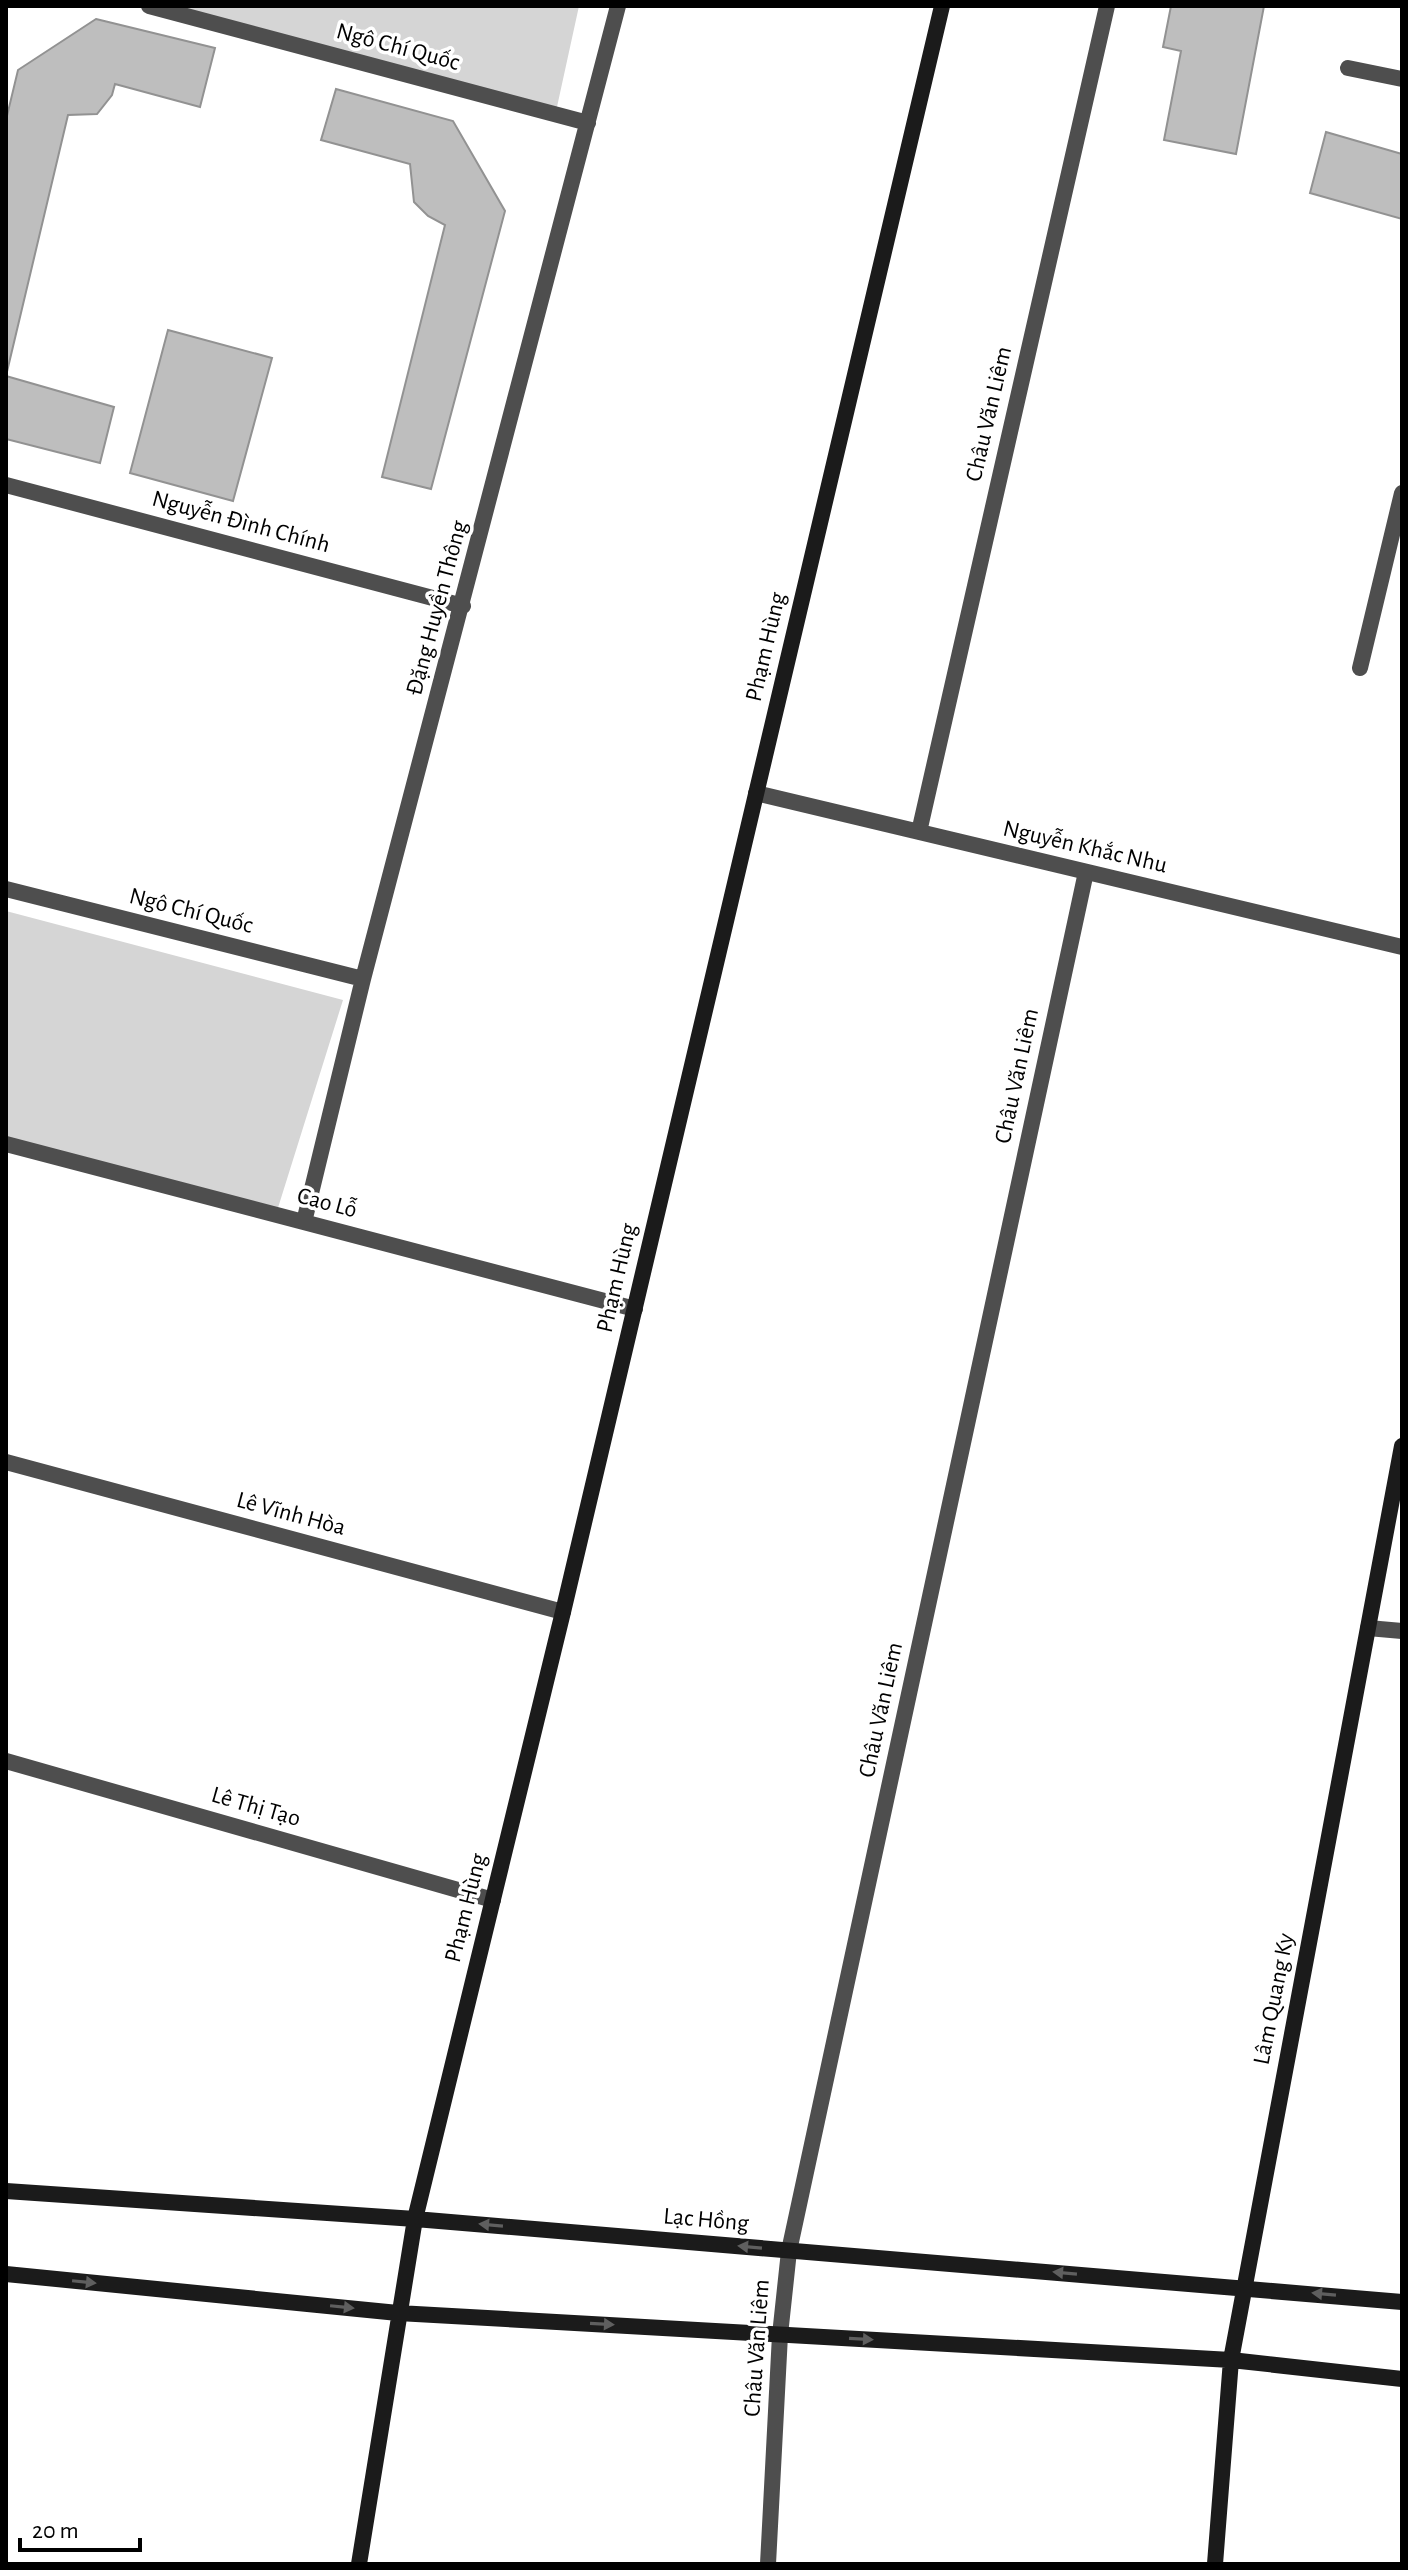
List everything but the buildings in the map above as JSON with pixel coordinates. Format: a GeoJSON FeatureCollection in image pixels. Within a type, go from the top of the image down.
{"type":"FeatureCollection","features":[{"type":"Feature","properties":{"kind":"street","name":"Ngô Chí Quốc"},"geometry":{"type":"LineString","coordinates":[[149,6],[588,123]]}},
{"type":"Feature","properties":{"kind":"street","name":"Đặng Huyền Thông"},"geometry":{"type":"LineString","coordinates":[[304,1222],[363,979],[618,6]]}},
{"type":"Feature","properties":{"kind":"street","name":"Phạm Hùng"},"geometry":{"type":"LineString","coordinates":[[359,2564],[415,2219],[563,1612],[942,6]]}},
{"type":"Feature","properties":{"kind":"street","name":"Châu Văn Liêm"},"geometry":{"type":"LineString","coordinates":[[919,832],[1107,6]]}},
{"type":"Feature","properties":{"kind":"street"},"geometry":{"type":"LineString","coordinates":[[1348,68],[1402,79]]}},
{"type":"Feature","properties":{"kind":"street","name":"Nguyễn Đình Chính"},"geometry":{"type":"LineString","coordinates":[[6,485],[463,606]]}},
{"type":"Feature","properties":{"kind":"street"},"geometry":{"type":"LineString","coordinates":[[1360,668],[1402,493]]}},
{"type":"Feature","properties":{"kind":"street","name":"Nguyễn Khắc Nhu"},"geometry":{"type":"LineString","coordinates":[[756,793],[1402,947]]}},
{"type":"Feature","properties":{"kind":"street","name":"Châu Văn Liêm"},"geometry":{"type":"LineString","coordinates":[[768,2564],[780,2335],[789,2251],[1086,872]]}},
{"type":"Feature","properties":{"kind":"street","name":"Ngô Chí Quốc"},"geometry":{"type":"LineString","coordinates":[[6,889],[363,979]]}},
{"type":"Feature","properties":{"kind":"street","name":"Cao Lỗ"},"geometry":{"type":"LineString","coordinates":[[6,1144],[635,1309]]}},
{"type":"Feature","properties":{"kind":"street","name":"Lâm Quang Ky"},"geometry":{"type":"LineString","coordinates":[[1215,2564],[1231,2360],[1402,1446]]}},
{"type":"Feature","properties":{"kind":"street","name":"Lê Vĩnh Hòa"},"geometry":{"type":"LineString","coordinates":[[6,1462],[563,1612]]}},
{"type":"Feature","properties":{"kind":"street"},"geometry":{"type":"LineString","coordinates":[[1368,1628],[1402,1631]]}},
{"type":"Feature","properties":{"kind":"street","name":"Lê Thị Tạo"},"geometry":{"type":"LineString","coordinates":[[6,1761],[493,1900]]}},
{"type":"Feature","properties":{"kind":"street","name":"Lạc Hồng"},"geometry":{"type":"LineString","coordinates":[[6,2191],[415,2219],[1402,2302]]}},
{"type":"Feature","properties":{"kind":"street"},"geometry":{"type":"LineString","coordinates":[[6,2274],[398,2313],[1231,2360],[1402,2379]]}},
{"type":"Feature","properties":{"kind":"shaded area"},"geometry":{"type":"Polygon","coordinates":[[[147,6],[579,6],[555,116],[147,6]]]}},
{"type":"Feature","properties":{"kind":"shaded area"},"geometry":{"type":"Polygon","coordinates":[[[6,911],[343,1000],[277,1211],[6,1140],[6,911]]]}}]}
